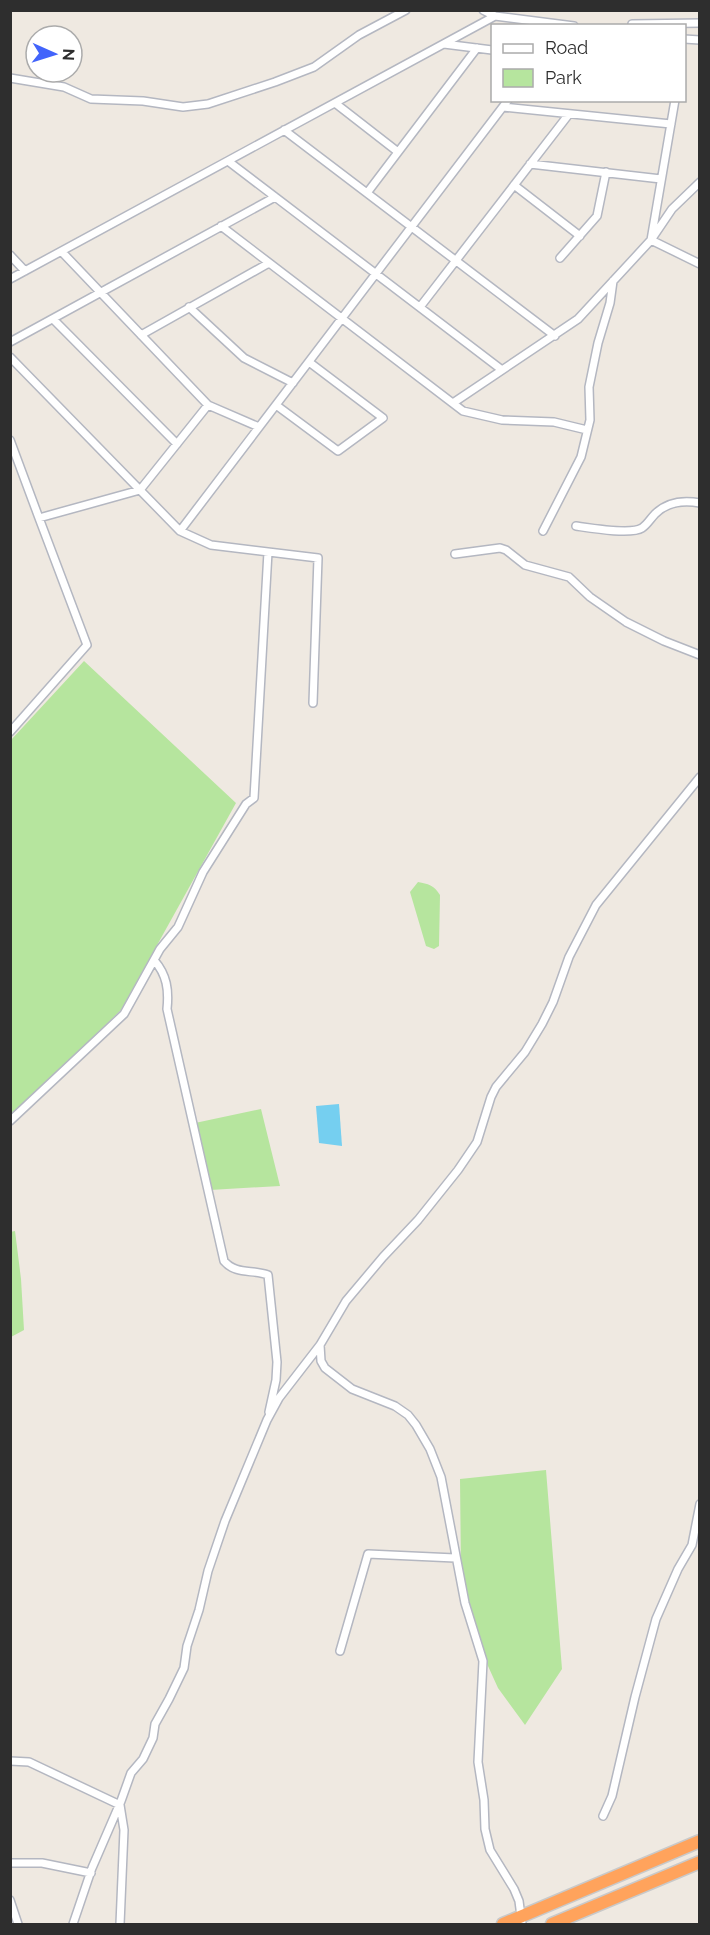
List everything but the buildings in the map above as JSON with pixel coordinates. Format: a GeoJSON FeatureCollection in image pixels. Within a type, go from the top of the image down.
{"type":"FeatureCollection","features":[{"type":"Feature","properties":{"kind":"highway"},"geometry":{"type":"LineString","coordinates":[[503,1924],[522,1921],[699,1841]]}},
{"type":"Feature","properties":{"kind":"highway"},"geometry":{"type":"LineString","coordinates":[[552,1924],[699,1862]]}},
{"type":"Feature","properties":{"kind":"street"},"geometry":{"type":"LineString","coordinates":[[10,78],[64,87],[91,99],[143,101],[183,107],[208,104],[314,67],[359,35],[406,10]]}},
{"type":"Feature","properties":{"kind":"street"},"geometry":{"type":"LineString","coordinates":[[483,10],[495,16],[560,24]]}},
{"type":"Feature","properties":{"kind":"street"},"geometry":{"type":"LineString","coordinates":[[10,279],[495,16]]}},
{"type":"Feature","properties":{"kind":"street"},"geometry":{"type":"LineString","coordinates":[[632,24],[699,23]]}},
{"type":"Feature","properties":{"kind":"street"},"geometry":{"type":"LineString","coordinates":[[444,44],[491,50]]}},
{"type":"Feature","properties":{"kind":"street"},"geometry":{"type":"LineString","coordinates":[[367,193],[477,48]]}},
{"type":"Feature","properties":{"kind":"street"},"geometry":{"type":"LineString","coordinates":[[180,531],[507,102]]}},
{"type":"Feature","properties":{"kind":"street"},"geometry":{"type":"LineString","coordinates":[[651,240],[675,102]]}},
{"type":"Feature","properties":{"kind":"street"},"geometry":{"type":"LineString","coordinates":[[335,103],[398,152]]}},
{"type":"Feature","properties":{"kind":"street"},"geometry":{"type":"LineString","coordinates":[[503,107],[671,124]]}},
{"type":"Feature","properties":{"kind":"street"},"geometry":{"type":"LineString","coordinates":[[420,307],[569,114]]}},
{"type":"Feature","properties":{"kind":"street"},"geometry":{"type":"LineString","coordinates":[[284,130],[555,337]]}},
{"type":"Feature","properties":{"kind":"street"},"geometry":{"type":"LineString","coordinates":[[228,161],[502,370]]}},
{"type":"Feature","properties":{"kind":"street"},"geometry":{"type":"LineString","coordinates":[[530,164],[662,179]]}},
{"type":"Feature","properties":{"kind":"street"},"geometry":{"type":"LineString","coordinates":[[560,258],[597,216],[606,172]]}},
{"type":"Feature","properties":{"kind":"street"},"geometry":{"type":"LineString","coordinates":[[453,403],[555,337],[578,319],[651,240],[672,209],[699,182]]}},
{"type":"Feature","properties":{"kind":"street"},"geometry":{"type":"LineString","coordinates":[[514,185],[580,236]]}},
{"type":"Feature","properties":{"kind":"street"},"geometry":{"type":"LineString","coordinates":[[10,342],[275,197]]}},
{"type":"Feature","properties":{"kind":"street"},"geometry":{"type":"LineString","coordinates":[[221,226],[463,411],[502,420],[554,422],[587,430]]}},
{"type":"Feature","properties":{"kind":"street"},"geometry":{"type":"LineString","coordinates":[[651,240],[699,264]]}},
{"type":"Feature","properties":{"kind":"street"},"geometry":{"type":"LineString","coordinates":[[62,252],[208,405],[259,427]]}},
{"type":"Feature","properties":{"kind":"street"},"geometry":{"type":"LineString","coordinates":[[10,255],[25,271]]}},
{"type":"Feature","properties":{"kind":"street"},"geometry":{"type":"LineString","coordinates":[[141,334],[269,263]]}},
{"type":"Feature","properties":{"kind":"street"},"geometry":{"type":"LineString","coordinates":[[543,531],[580,457],[590,420],[589,387],[598,343],[610,303],[613,281]]}},
{"type":"Feature","properties":{"kind":"street"},"geometry":{"type":"LineString","coordinates":[[189,307],[244,358],[293,383]]}},
{"type":"Feature","properties":{"kind":"street"},"geometry":{"type":"LineString","coordinates":[[53,319],[177,444]]}},
{"type":"Feature","properties":{"kind":"street"},"geometry":{"type":"LineString","coordinates":[[10,357],[180,531],[211,545],[318,558],[313,702]]}},
{"type":"Feature","properties":{"kind":"street"},"geometry":{"type":"LineString","coordinates":[[276,405],[338,451],[383,418],[309,362]]}},
{"type":"Feature","properties":{"kind":"street"},"geometry":{"type":"LineString","coordinates":[[39,518],[140,490],[208,405]]}},
{"type":"Feature","properties":{"kind":"street"},"geometry":{"type":"LineString","coordinates":[[10,440],[87,645],[11,730]]}},
{"type":"Feature","properties":{"kind":"street"},"geometry":{"type":"LineString","coordinates":[[576,526],[605,530],[634,530],[642,528],[666,506],[681,501],[699,503]]}},
{"type":"Feature","properties":{"kind":"street"},"geometry":{"type":"LineString","coordinates":[[455,554],[500,548],[506,550],[525,565],[569,577],[590,597],[626,622],[699,655]]}},
{"type":"Feature","properties":{"kind":"street"},"geometry":{"type":"LineString","coordinates":[[10,1121],[124,1014],[154,960],[178,927],[203,872],[246,804],[254,798],[268,552]]}},
{"type":"Feature","properties":{"kind":"street"},"geometry":{"type":"LineString","coordinates":[[73,1924],[131,1773],[143,1759],[153,1738],[155,1724],[183,1668],[187,1646],[225,1521],[267,1420],[279,1398],[320,1345],[346,1301],[418,1220],[477,1142],[490,1097],[525,1052],[542,1024],[553,1002],[570,955],[596,905],[699,777]]}},
{"type":"Feature","properties":{"kind":"street"},"geometry":{"type":"LineString","coordinates":[[154,960],[161,968],[167,985],[168,1013],[224,1261],[239,1271],[268,1275],[277,1362],[276,1380],[267,1420]]}},
{"type":"Feature","properties":{"kind":"street"},"geometry":{"type":"LineString","coordinates":[[320,1345],[321,1361],[325,1368],[352,1389],[395,1406],[408,1415],[417,1425],[430,1449],[441,1478],[465,1603],[483,1661],[478,1762],[486,1829],[490,1850],[514,1889],[522,1921]]}},
{"type":"Feature","properties":{"kind":"street"},"geometry":{"type":"LineString","coordinates":[[603,1816],[612,1796],[634,1697],[656,1619],[678,1569],[692,1545],[699,1504]]}},
{"type":"Feature","properties":{"kind":"street"},"geometry":{"type":"LineString","coordinates":[[340,1652],[368,1554],[455,1558]]}},
{"type":"Feature","properties":{"kind":"street"},"geometry":{"type":"LineString","coordinates":[[10,1761],[29,1762],[120,1805]]}},
{"type":"Feature","properties":{"kind":"street"},"geometry":{"type":"LineString","coordinates":[[120,1805],[124,1830],[120,1924]]}},
{"type":"Feature","properties":{"kind":"street"},"geometry":{"type":"LineString","coordinates":[[10,1863],[42,1863],[91,1873]]}},
{"type":"Feature","properties":{"kind":"street"},"geometry":{"type":"LineString","coordinates":[[10,1900],[18,1924]]}},
{"type":"Feature","properties":{"kind":"green space"},"geometry":{"type":"Polygon","coordinates":[[[84,661],[236,803],[121,1010],[11,1117],[11,740],[84,661]]]}},
{"type":"Feature","properties":{"kind":"green space"},"geometry":{"type":"Polygon","coordinates":[[[418,882],[430,886],[440,895],[439,946],[434,949],[426,946],[410,892],[418,882]]]}},
{"type":"Feature","properties":{"kind":"green space"},"geometry":{"type":"Polygon","coordinates":[[[261,1109],[280,1186],[210,1190],[195,1123],[261,1109]]]}},
{"type":"Feature","properties":{"kind":"green space"},"geometry":{"type":"Polygon","coordinates":[[[15,1231],[24,1330],[11,1337],[10,1232],[15,1231]]]}},
{"type":"Feature","properties":{"kind":"green space"},"geometry":{"type":"Polygon","coordinates":[[[546,1470],[562,1669],[525,1725],[498,1688],[488,1666],[468,1598],[461,1571],[460,1479],[546,1470]]]}},
{"type":"Feature","properties":{"kind":"water"},"geometry":{"type":"Polygon","coordinates":[[[339,1104],[342,1146],[319,1143],[316,1106],[339,1104]]]}}]}
